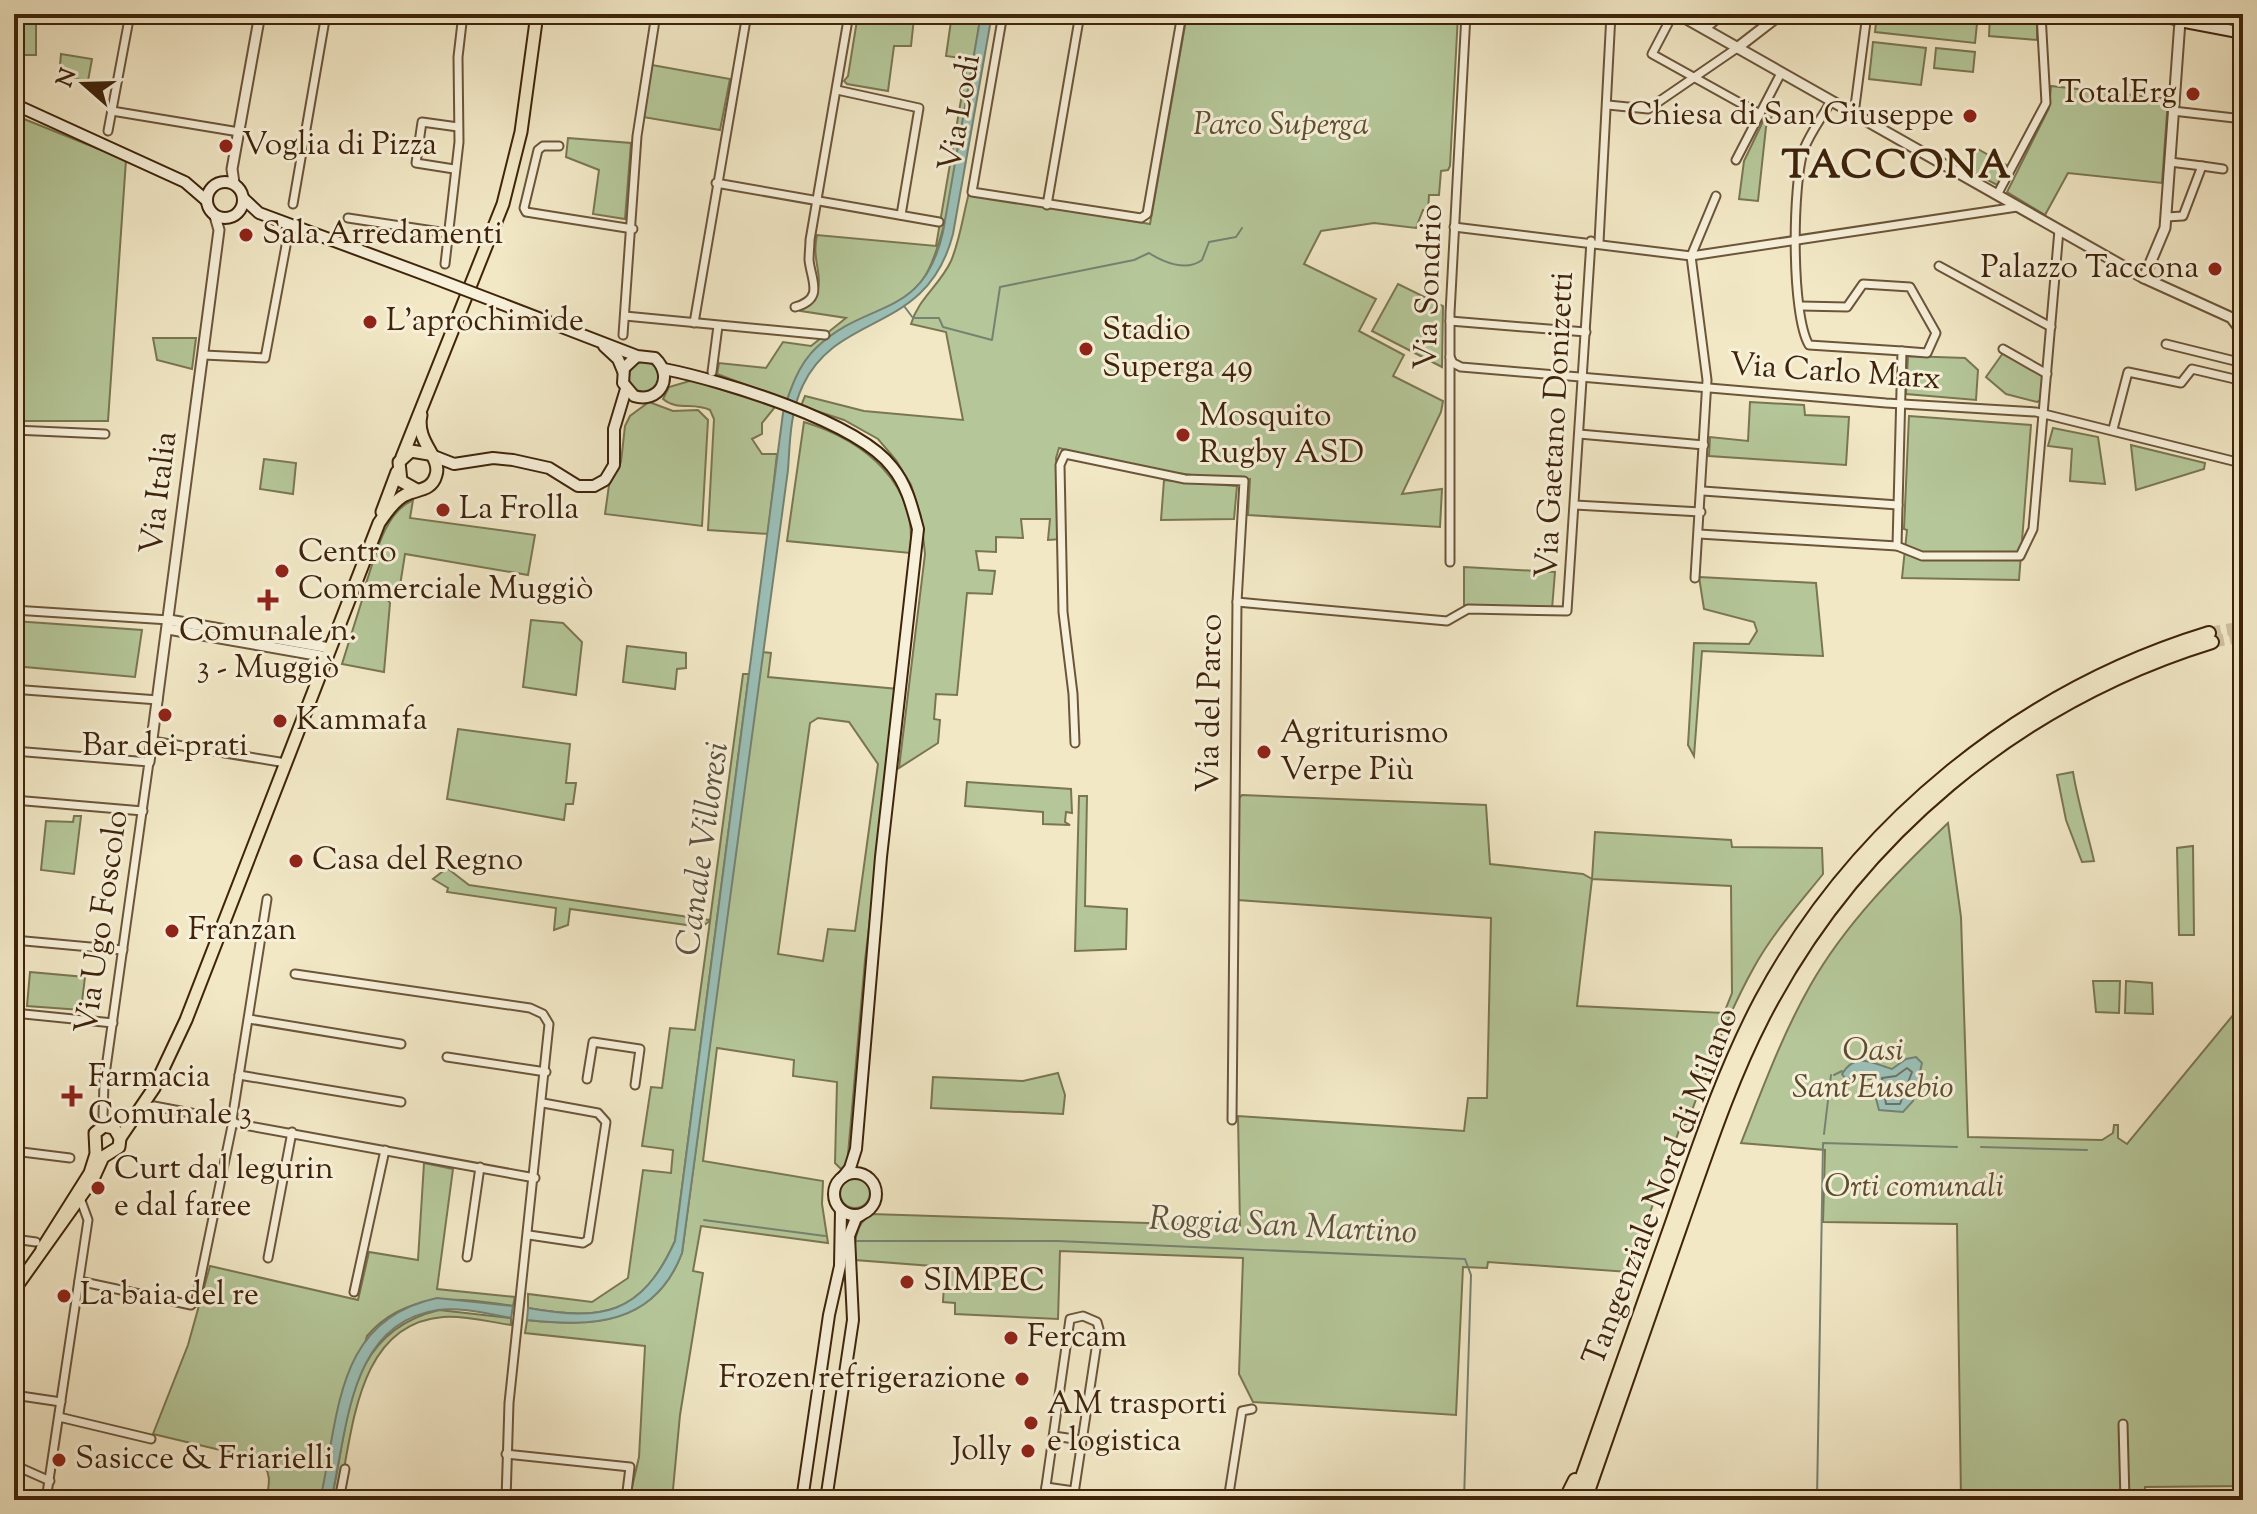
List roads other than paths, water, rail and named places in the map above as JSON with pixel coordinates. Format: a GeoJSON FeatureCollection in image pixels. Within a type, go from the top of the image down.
{"type":"FeatureCollection","features":[{"type":"Feature","properties":{"kind":"highway","name":"Tangenziale Nord di Milano"},"geometry":{"type":"LineString","coordinates":[[1574,1500],[1705,1129],[1748,1027],[1794,944],[1851,868],[1929,789],[2018,722],[2114,669],[2210,638],[2098,687],[1994,749],[1907,822],[1822,920],[1774,996],[1729,1092],[1585,1500]]}},
{"type":"Feature","properties":{"kind":"highway"},"geometry":{"type":"LineString","coordinates":[[1565,1500],[1618,1361],[1639,1317]]}},
{"type":"Feature","properties":{"kind":"main road"},"geometry":{"type":"LineString","coordinates":[[110,1131],[141,1109],[186,1020],[402,457],[503,204],[515,163],[537,14]]}},
{"type":"Feature","properties":{"kind":"main road"},"geometry":{"type":"LineString","coordinates":[[2180,18],[2243,33]]}},
{"type":"Feature","properties":{"kind":"main road"},"geometry":{"type":"LineString","coordinates":[[14,104],[185,182],[227,216],[259,213]]}},
{"type":"Feature","properties":{"kind":"main road"},"geometry":{"type":"LineString","coordinates":[[185,182],[223,183],[259,213],[637,356],[653,357],[664,369],[708,375],[718,383],[854,433],[892,466],[907,494],[918,529],[881,857],[856,1149],[834,1193],[846,1236],[853,1320],[826,1500]]}},
{"type":"Feature","properties":{"kind":"main road"},"geometry":{"type":"LineString","coordinates":[[207,201],[223,183]]}},
{"type":"Feature","properties":{"kind":"main road","name":"Via Italia"},"geometry":{"type":"LineString","coordinates":[[227,216],[244,199]]}},
{"type":"Feature","properties":{"kind":"main road"},"geometry":{"type":"LineString","coordinates":[[402,457],[415,450],[458,464],[504,459],[549,468],[578,486],[594,486],[605,480],[612,469],[614,429],[626,389],[623,371],[612,352],[588,337]]}},
{"type":"Feature","properties":{"kind":"main road"},"geometry":{"type":"LineString","coordinates":[[623,371],[637,356]]}},
{"type":"Feature","properties":{"kind":"main road"},"geometry":{"type":"LineString","coordinates":[[663,385],[664,369]]}},
{"type":"Feature","properties":{"kind":"main road"},"geometry":{"type":"LineString","coordinates":[[620,412],[640,398],[655,395],[663,385],[683,378],[708,375]]}},
{"type":"Feature","properties":{"kind":"main road"},"geometry":{"type":"LineString","coordinates":[[626,389],[640,398]]}},
{"type":"Feature","properties":{"kind":"main road"},"geometry":{"type":"LineString","coordinates":[[421,415],[420,434],[437,466],[435,480]]}},
{"type":"Feature","properties":{"kind":"main road"},"geometry":{"type":"LineString","coordinates":[[376,531],[395,502],[458,464]]}},
{"type":"Feature","properties":{"kind":"main road"},"geometry":{"type":"LineString","coordinates":[[397,472],[404,485],[418,490]]}},
{"type":"Feature","properties":{"kind":"main road"},"geometry":{"type":"LineString","coordinates":[[14,1290],[39,1245],[89,1176],[95,1148],[92,1140],[123,1123],[163,1068]]}},
{"type":"Feature","properties":{"kind":"main road"},"geometry":{"type":"LineString","coordinates":[[39,1245],[70,1214],[107,1154],[116,1151],[110,1131]]}},
{"type":"Feature","properties":{"kind":"main road"},"geometry":{"type":"LineString","coordinates":[[95,1148],[107,1154]]}},
{"type":"Feature","properties":{"kind":"main road"},"geometry":{"type":"LineString","coordinates":[[802,1500],[846,1236],[856,1218],[869,1210],[876,1198],[875,1187],[867,1177],[856,1149]]}},
{"type":"Feature","properties":{"kind":"main road"},"geometry":{"type":"LineString","coordinates":[[843,1177],[855,1173],[867,1177]]}},
{"type":"Feature","properties":{"kind":"main road"},"geometry":{"type":"LineString","coordinates":[[841,1210],[861,1215]]}},
{"type":"Feature","properties":{"kind":"street"},"geometry":{"type":"LineString","coordinates":[[108,131],[130,14]]}},
{"type":"Feature","properties":{"kind":"street"},"geometry":{"type":"LineString","coordinates":[[223,183],[232,169],[260,14]]}},
{"type":"Feature","properties":{"kind":"street"},"geometry":{"type":"LineString","coordinates":[[293,204],[326,14]]}},
{"type":"Feature","properties":{"kind":"street"},"geometry":{"type":"LineString","coordinates":[[445,264],[458,127],[458,57],[463,14]]}},
{"type":"Feature","properties":{"kind":"street"},"geometry":{"type":"LineString","coordinates":[[623,335],[633,229],[637,136],[656,14]]}},
{"type":"Feature","properties":{"kind":"street"},"geometry":{"type":"LineString","coordinates":[[694,323],[747,14]]}},
{"type":"Feature","properties":{"kind":"street"},"geometry":{"type":"LineString","coordinates":[[795,307],[807,302],[815,292],[816,275],[809,263],[849,16],[827,14]]}},
{"type":"Feature","properties":{"kind":"street","name":"Via Lodi"},"geometry":{"type":"LineString","coordinates":[[1003,14],[972,192],[1146,218],[1182,14]]}},
{"type":"Feature","properties":{"kind":"street"},"geometry":{"type":"LineString","coordinates":[[1047,205],[1080,14]]}},
{"type":"Feature","properties":{"kind":"street","name":"Via Sondrio"},"geometry":{"type":"LineString","coordinates":[[1450,562],[1450,321],[1466,14]]}},
{"type":"Feature","properties":{"kind":"street","name":"Via Gaetano Donizetti"},"geometry":{"type":"LineString","coordinates":[[1237,602],[1447,621],[1468,609],[1567,611],[1586,332],[1608,105],[1611,14]]}},
{"type":"Feature","properties":{"kind":"street"},"geometry":{"type":"LineString","coordinates":[[1760,114],[1652,54],[1676,14],[1694,17],[1705,29],[1737,48],[2144,278],[2238,322],[2243,333]]}},
{"type":"Feature","properties":{"kind":"street"},"geometry":{"type":"LineString","coordinates":[[1705,29],[1723,14]]}},
{"type":"Feature","properties":{"kind":"street"},"geometry":{"type":"LineString","coordinates":[[1608,105],[1648,109],[1781,14]]}},
{"type":"Feature","properties":{"kind":"street"},"geometry":{"type":"LineString","coordinates":[[1854,114],[1867,14]]}},
{"type":"Feature","properties":{"kind":"street"},"geometry":{"type":"LineString","coordinates":[[1997,195],[2046,103],[2041,14]]}},
{"type":"Feature","properties":{"kind":"street"},"geometry":{"type":"LineString","coordinates":[[2144,278],[2163,235],[2166,217],[2180,18],[2154,14]]}},
{"type":"Feature","properties":{"kind":"street"},"geometry":{"type":"LineString","coordinates":[[1736,160],[1781,73]]}},
{"type":"Feature","properties":{"kind":"street"},"geometry":{"type":"LineString","coordinates":[[837,90],[919,108],[901,215]]}},
{"type":"Feature","properties":{"kind":"street"},"geometry":{"type":"LineString","coordinates":[[1801,306],[1847,307],[1863,284],[1910,287],[1936,333],[1927,353],[1809,345],[1801,306],[1795,243],[1803,155],[1831,101]]}},
{"type":"Feature","properties":{"kind":"street"},"geometry":{"type":"LineString","coordinates":[[112,111],[239,132]]}},
{"type":"Feature","properties":{"kind":"street"},"geometry":{"type":"LineString","coordinates":[[2173,111],[2243,119]]}},
{"type":"Feature","properties":{"kind":"street"},"geometry":{"type":"LineString","coordinates":[[454,169],[416,163],[422,122],[458,127]]}},
{"type":"Feature","properties":{"kind":"street"},"geometry":{"type":"LineString","coordinates":[[559,146],[543,146],[538,150],[524,208],[526,212],[633,229]]}},
{"type":"Feature","properties":{"kind":"street"},"geometry":{"type":"LineString","coordinates":[[2170,162],[2223,169]]}},
{"type":"Feature","properties":{"kind":"street"},"geometry":{"type":"LineString","coordinates":[[2166,217],[2183,216],[2202,166]]}},
{"type":"Feature","properties":{"kind":"street"},"geometry":{"type":"LineString","coordinates":[[716,183],[939,222]]}},
{"type":"Feature","properties":{"kind":"street"},"geometry":{"type":"LineString","coordinates":[[1695,578],[1703,491],[1707,387],[1691,256],[1716,196]]}},
{"type":"Feature","properties":{"kind":"street"},"geometry":{"type":"LineString","coordinates":[[1454,227],[1691,256],[1795,243],[2020,207]]}},
{"type":"Feature","properties":{"kind":"street","name":"Via Italia"},"geometry":{"type":"LineString","coordinates":[[149,762],[219,230],[227,216]]}},
{"type":"Feature","properties":{"kind":"street"},"geometry":{"type":"LineString","coordinates":[[348,218],[447,233]]}},
{"type":"Feature","properties":{"kind":"street"},"geometry":{"type":"LineString","coordinates":[[1699,534],[1897,546],[1922,556],[2015,558],[2033,529],[2059,230]]}},
{"type":"Feature","properties":{"kind":"street"},"geometry":{"type":"LineString","coordinates":[[204,355],[265,358],[288,235]]}},
{"type":"Feature","properties":{"kind":"street"},"geometry":{"type":"LineString","coordinates":[[1939,266],[2051,327]]}},
{"type":"Feature","properties":{"kind":"street"},"geometry":{"type":"LineString","coordinates":[[625,316],[825,335]]}},
{"type":"Feature","properties":{"kind":"street"},"geometry":{"type":"LineString","coordinates":[[1450,321],[1586,332]]}},
{"type":"Feature","properties":{"kind":"street"},"geometry":{"type":"LineString","coordinates":[[708,375],[718,326]]}},
{"type":"Feature","properties":{"kind":"street"},"geometry":{"type":"LineString","coordinates":[[2166,344],[2243,363]]}},
{"type":"Feature","properties":{"kind":"street"},"geometry":{"type":"LineString","coordinates":[[2003,349],[2047,374]]}},
{"type":"Feature","properties":{"kind":"street"},"geometry":{"type":"LineString","coordinates":[[1897,546],[1902,351]]}},
{"type":"Feature","properties":{"kind":"street","name":"Via Carlo Marx"},"geometry":{"type":"LineString","coordinates":[[1450,357],[1453,363],[1461,367],[2044,413],[2217,455],[2242,464]]}},
{"type":"Feature","properties":{"kind":"street"},"geometry":{"type":"LineString","coordinates":[[2113,429],[2128,372],[2181,383],[2192,369],[2243,381]]}},
{"type":"Feature","properties":{"kind":"street"},"geometry":{"type":"LineString","coordinates":[[14,430],[105,434]]}},
{"type":"Feature","properties":{"kind":"street"},"geometry":{"type":"LineString","coordinates":[[1579,434],[1704,445]]}},
{"type":"Feature","properties":{"kind":"street"},"geometry":{"type":"LineString","coordinates":[[2242,448],[2242,464]]}},
{"type":"Feature","properties":{"kind":"street","name":"Via Carlo Marx"},"geometry":{"type":"LineString","coordinates":[[2217,455],[2231,455],[2242,448]]}},
{"type":"Feature","properties":{"kind":"street","name":"Via del Parco"},"geometry":{"type":"LineString","coordinates":[[1075,743],[1073,694],[1063,612],[1060,465],[1069,453],[1130,470],[1185,479],[1244,481],[1237,602],[1232,1120]]}},
{"type":"Feature","properties":{"kind":"street"},"geometry":{"type":"LineString","coordinates":[[1703,491],[1898,505]]}},
{"type":"Feature","properties":{"kind":"street"},"geometry":{"type":"LineString","coordinates":[[1575,505],[1701,512]]}},
{"type":"Feature","properties":{"kind":"street"},"geometry":{"type":"LineString","coordinates":[[14,610],[166,626],[328,652]]}},
{"type":"Feature","properties":{"kind":"street"},"geometry":{"type":"LineString","coordinates":[[25,690],[158,700]]}},
{"type":"Feature","properties":{"kind":"street"},"geometry":{"type":"LineString","coordinates":[[152,741],[286,763]]}},
{"type":"Feature","properties":{"kind":"street"},"geometry":{"type":"LineString","coordinates":[[14,751],[149,762]]}},
{"type":"Feature","properties":{"kind":"street","name":"Via Ugo Foscolo"},"geometry":{"type":"LineString","coordinates":[[110,1131],[103,1116],[104,1090],[149,762]]}},
{"type":"Feature","properties":{"kind":"street"},"geometry":{"type":"LineString","coordinates":[[14,800],[143,811]]}},
{"type":"Feature","properties":{"kind":"street"},"geometry":{"type":"LineString","coordinates":[[79,1281],[191,1305],[196,1300],[217,1214],[267,899]]}},
{"type":"Feature","properties":{"kind":"street"},"geometry":{"type":"LineString","coordinates":[[14,940],[123,950]]}},
{"type":"Feature","properties":{"kind":"street"},"geometry":{"type":"LineString","coordinates":[[295,974],[536,1010],[549,1024],[506,1454],[506,1500]]}},
{"type":"Feature","properties":{"kind":"street"},"geometry":{"type":"LineString","coordinates":[[14,1013],[113,1023]]}},
{"type":"Feature","properties":{"kind":"street"},"geometry":{"type":"LineString","coordinates":[[249,1019],[401,1044]]}},
{"type":"Feature","properties":{"kind":"street"},"geometry":{"type":"LineString","coordinates":[[587,1079],[593,1042],[640,1049],[635,1085]]}},
{"type":"Feature","properties":{"kind":"street"},"geometry":{"type":"LineString","coordinates":[[447,1057],[546,1072]]}},
{"type":"Feature","properties":{"kind":"street"},"geometry":{"type":"LineString","coordinates":[[239,1075],[401,1102]]}},
{"type":"Feature","properties":{"kind":"street"},"geometry":{"type":"LineString","coordinates":[[529,1235],[583,1243],[588,1240],[606,1122],[598,1113],[543,1103]]}},
{"type":"Feature","properties":{"kind":"street"},"geometry":{"type":"LineString","coordinates":[[141,1109],[154,1106],[535,1178]]}},
{"type":"Feature","properties":{"kind":"street"},"geometry":{"type":"LineString","coordinates":[[268,1258],[292,1132]]}},
{"type":"Feature","properties":{"kind":"street"},"geometry":{"type":"LineString","coordinates":[[354,1292],[385,1150]]}},
{"type":"Feature","properties":{"kind":"street"},"geometry":{"type":"LineString","coordinates":[[14,1151],[70,1158]]}},
{"type":"Feature","properties":{"kind":"street"},"geometry":{"type":"LineString","coordinates":[[467,1257],[480,1167]]}},
{"type":"Feature","properties":{"kind":"street"},"geometry":{"type":"LineString","coordinates":[[46,1500],[88,1220],[80,1198]]}},
{"type":"Feature","properties":{"kind":"street"},"geometry":{"type":"LineString","coordinates":[[70,1214],[83,1221],[84,1242]]}},
{"type":"Feature","properties":{"kind":"street"},"geometry":{"type":"LineString","coordinates":[[14,1239],[39,1245]]}},
{"type":"Feature","properties":{"kind":"street"},"geometry":{"type":"LineString","coordinates":[[1044,1500],[1070,1319],[1083,1316],[1097,1322],[1099,1329],[1073,1496],[1046,1487]]}},
{"type":"Feature","properties":{"kind":"street"},"geometry":{"type":"LineString","coordinates":[[14,1395],[61,1402]]}},
{"type":"Feature","properties":{"kind":"street"},"geometry":{"type":"LineString","coordinates":[[1228,1500],[1242,1411],[1252,1409]]}},
{"type":"Feature","properties":{"kind":"street"},"geometry":{"type":"LineString","coordinates":[[59,1417],[151,1439]]}},
{"type":"Feature","properties":{"kind":"street"},"geometry":{"type":"LineString","coordinates":[[2123,1424],[2125,1500]]}},
{"type":"Feature","properties":{"kind":"street"},"geometry":{"type":"LineString","coordinates":[[1054,1436],[1081,1440]]}},
{"type":"Feature","properties":{"kind":"street"},"geometry":{"type":"LineString","coordinates":[[506,1454],[630,1467],[626,1500]]}},
{"type":"Feature","properties":{"kind":"street"},"geometry":{"type":"LineString","coordinates":[[14,1465],[50,1481]]}},
{"type":"Feature","properties":{"kind":"street"},"geometry":{"type":"LineString","coordinates":[[339,1500],[345,1469]]}},
{"type":"Feature","properties":{"kind":"water"},"geometry":{"type":"Polygon","coordinates":[[[981,14],[992,14],[953,234],[941,266],[924,290],[904,306],[838,344],[819,361],[803,385],[795,406],[682,1253],[670,1277],[655,1295],[638,1308],[597,1321],[527,1320],[528,1308],[577,1314],[616,1308],[633,1299],[662,1266],[675,1241],[783,413],[799,370],[816,348],[835,332],[907,295],[922,281],[934,260],[943,232],[981,14]]]}},
{"type":"Feature","properties":{"kind":"water"},"geometry":{"type":"Polygon","coordinates":[[[1916,1057],[1922,1063],[1913,1101],[1903,1112],[1879,1110],[1871,1079],[1845,1078],[1842,1074],[1847,1067],[1859,1061],[1892,1069],[1906,1059],[1916,1057]]]}},
{"type":"Feature","properties":{"kind":"water"},"geometry":{"type":"Polygon","coordinates":[[[437,1298],[513,1306],[511,1318],[466,1310],[438,1310],[408,1319],[386,1335],[369,1357],[357,1384],[331,1500],[320,1500],[339,1405],[347,1375],[360,1349],[378,1327],[403,1310],[437,1298]]]}},
{"type":"Feature","properties":{"kind":"waterway"},"geometry":{"type":"LineString","coordinates":[[904,306],[913,318],[939,318],[943,327],[992,340],[1000,287],[1134,260],[1149,253],[1168,262],[1196,264],[1202,260],[1209,242],[1236,237],[1242,228]]}},
{"type":"Feature","properties":{"kind":"waterway"},"geometry":{"type":"LineString","coordinates":[[1834,1075],[1842,1071]]}},
{"type":"Feature","properties":{"kind":"waterway"},"geometry":{"type":"LineString","coordinates":[[1824,1134],[1831,1075]]}},
{"type":"Feature","properties":{"kind":"waterway"},"geometry":{"type":"LineString","coordinates":[[1817,1500],[1823,1143],[1957,1147]]}},
{"type":"Feature","properties":{"kind":"waterway"},"geometry":{"type":"LineString","coordinates":[[1981,1147],[2087,1150]]}},
{"type":"Feature","properties":{"kind":"waterway","name":"Roggia San Martino"},"geometry":{"type":"LineString","coordinates":[[704,1220],[825,1236]]}},
{"type":"Feature","properties":{"kind":"waterway","name":"Roggia San Martino"},"geometry":{"type":"LineString","coordinates":[[856,1241],[1058,1241],[1465,1259],[1471,1275],[1464,1500]]}},
{"type":"Feature","properties":{"kind":"tunnel"},"geometry":{"type":"LineString","coordinates":[[2209,633],[2243,627]]}},
{"type":"Feature","properties":{"kind":"tunnel"},"geometry":{"type":"LineString","coordinates":[[2212,642],[2243,636]]}},
{"type":"Feature","properties":{"kind":"place","name":"TotalErg"},"geometry":{"type":"Point","coordinates":[2193,94]}},
{"type":"Feature","properties":{"kind":"place","name":"Chiesa di San Giuseppe"},"geometry":{"type":"Point","coordinates":[1970,116]}},
{"type":"Feature","properties":{"kind":"place","name":"Voglia di Pizza"},"geometry":{"type":"Point","coordinates":[226,146]}},
{"type":"Feature","properties":{"kind":"place","name":"Sala Arredamenti"},"geometry":{"type":"Point","coordinates":[246,235]}},
{"type":"Feature","properties":{"kind":"place","name":"Palazzo Taccona"},"geometry":{"type":"Point","coordinates":[2215,269]}},
{"type":"Feature","properties":{"kind":"place","name":"L'aprochimide"},"geometry":{"type":"Point","coordinates":[370,322]}},
{"type":"Feature","properties":{"kind":"place","name":"Stadio Superga 49"},"geometry":{"type":"Point","coordinates":[1086,349]}},
{"type":"Feature","properties":{"kind":"place","name":"Mosquito Rugby ASD"},"geometry":{"type":"Point","coordinates":[1183,435]}},
{"type":"Feature","properties":{"kind":"place","name":"La Frolla"},"geometry":{"type":"Point","coordinates":[443,510]}},
{"type":"Feature","properties":{"kind":"place","name":"Centro Commerciale Muggiò"},"geometry":{"type":"Point","coordinates":[282,571]}},
{"type":"Feature","properties":{"kind":"place","name":"Comunale n. 3 - Muggiò"},"geometry":{"type":"Point","coordinates":[268,600]}},
{"type":"Feature","properties":{"kind":"place","name":"Bar dei prati"},"geometry":{"type":"Point","coordinates":[165,715]}},
{"type":"Feature","properties":{"kind":"place","name":"Kammafa"},"geometry":{"type":"Point","coordinates":[280,721]}},
{"type":"Feature","properties":{"kind":"place","name":"Agriturismo Verpe Più"},"geometry":{"type":"Point","coordinates":[1264,752]}},
{"type":"Feature","properties":{"kind":"place","name":"Casa del Regno"},"geometry":{"type":"Point","coordinates":[296,861]}},
{"type":"Feature","properties":{"kind":"place","name":"Franzan"},"geometry":{"type":"Point","coordinates":[172,931]}},
{"type":"Feature","properties":{"kind":"place","name":"Farmacia Comunale 3"},"geometry":{"type":"Point","coordinates":[72,1096]}},
{"type":"Feature","properties":{"kind":"place","name":"Curt dal legurin e dal faree"},"geometry":{"type":"Point","coordinates":[98,1188]}},
{"type":"Feature","properties":{"kind":"place","name":"SIMPEC"},"geometry":{"type":"Point","coordinates":[907,1282]}},
{"type":"Feature","properties":{"kind":"place","name":"La baia del re"},"geometry":{"type":"Point","coordinates":[64,1296]}},
{"type":"Feature","properties":{"kind":"place","name":"Fercam"},"geometry":{"type":"Point","coordinates":[1011,1338]}},
{"type":"Feature","properties":{"kind":"place","name":"Frozen refrigerazione"},"geometry":{"type":"Point","coordinates":[1022,1379]}},
{"type":"Feature","properties":{"kind":"place","name":"AM trasporti e logistica"},"geometry":{"type":"Point","coordinates":[1031,1423]}},
{"type":"Feature","properties":{"kind":"place","name":"Jolly"},"geometry":{"type":"Point","coordinates":[1028,1451]}},
{"type":"Feature","properties":{"kind":"place","name":"Sasicce & Friarielli"},"geometry":{"type":"Point","coordinates":[59,1460]}},
{"type":"Feature","properties":{"kind":"district","name":"TACCONA"},"geometry":{"type":"Point","coordinates":[1897,167]}},
{"type":"Feature","properties":{"kind":"park label","name":"Parco Superga"},"geometry":{"type":"Point","coordinates":[1281,126]}},
{"type":"Feature","properties":{"kind":"park label","name":"Oasi Sant'Eusebio"},"geometry":{"type":"Point","coordinates":[1873,1070]}},
{"type":"Feature","properties":{"kind":"park label","name":"Orti comunali"},"geometry":{"type":"Point","coordinates":[1914,1188]}},
{"type":"Feature","properties":{"kind":"water label","name":"Canale Villoresi"},"geometry":{"type":"Point","coordinates":[704,849]}}]}
